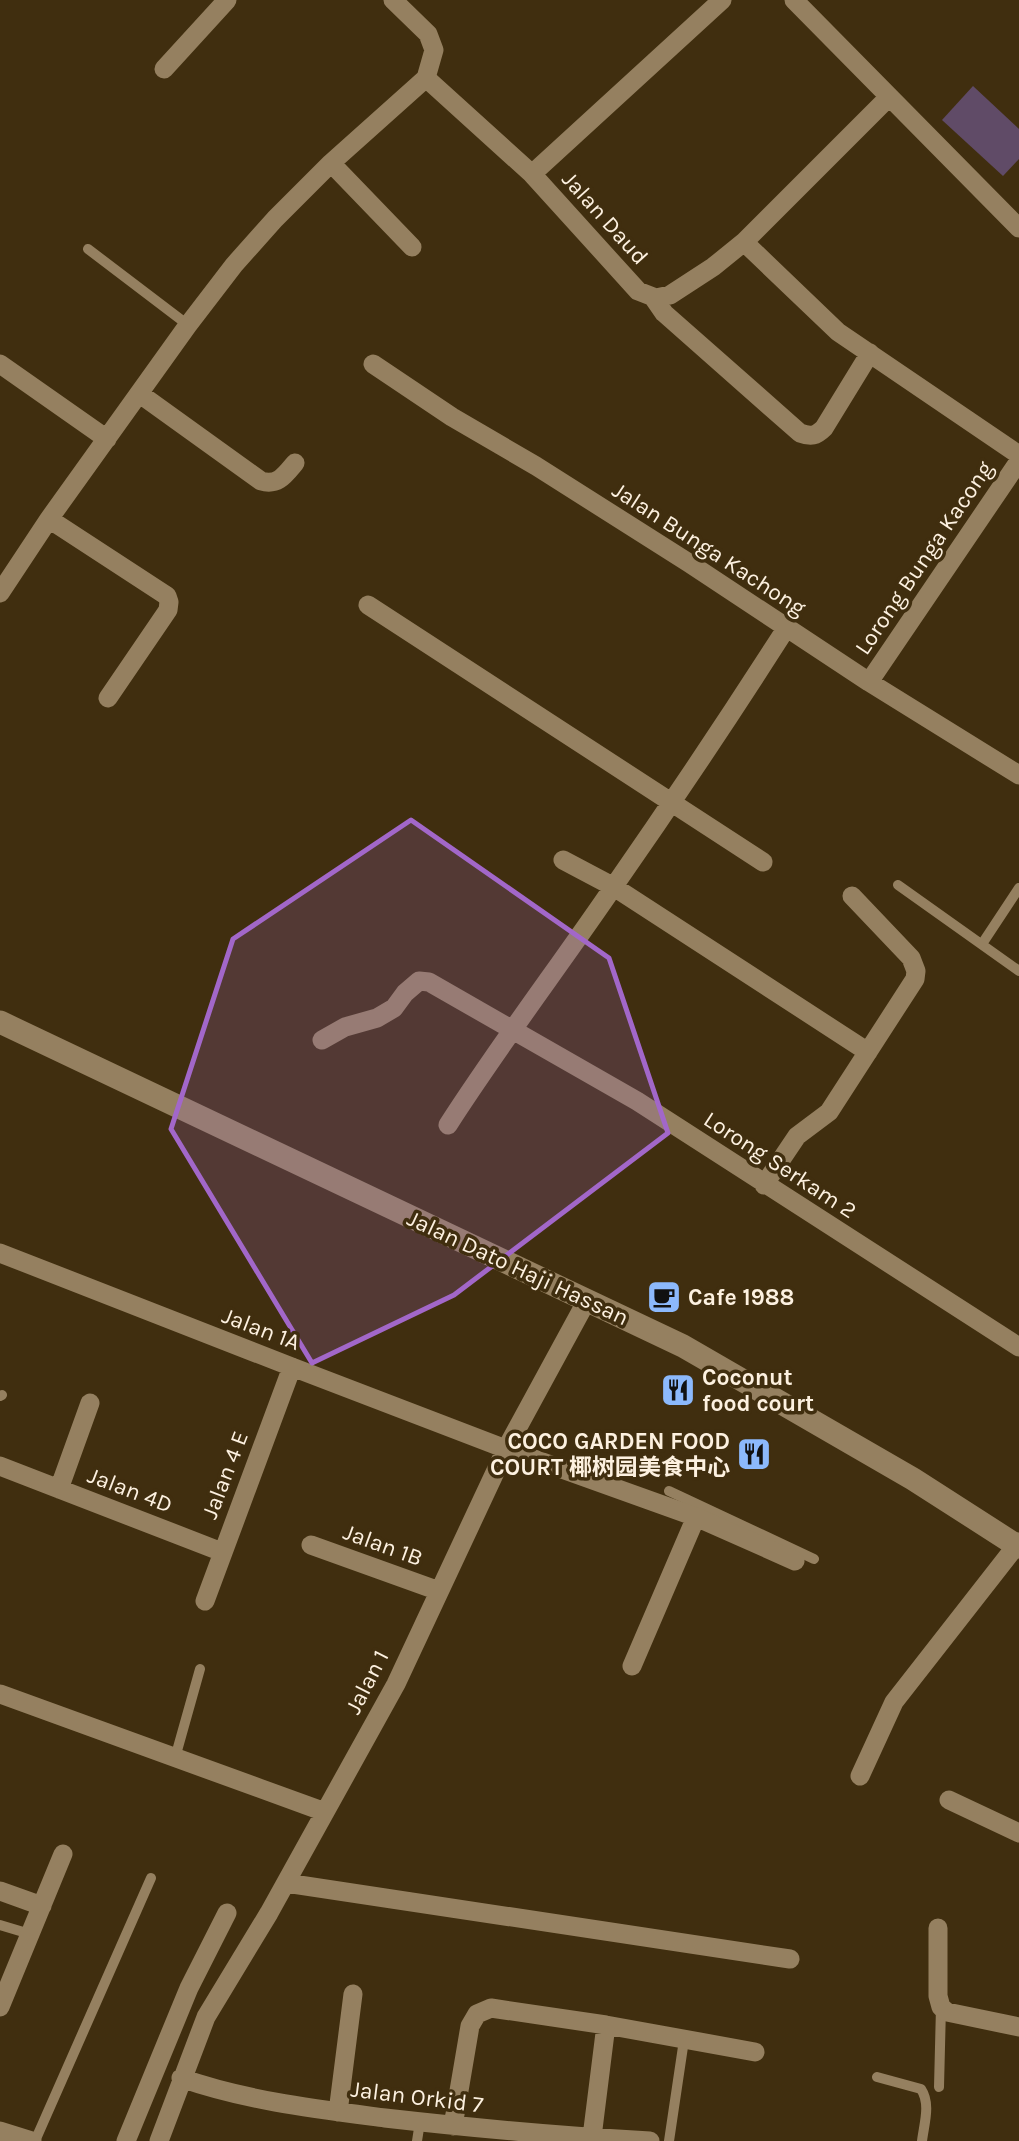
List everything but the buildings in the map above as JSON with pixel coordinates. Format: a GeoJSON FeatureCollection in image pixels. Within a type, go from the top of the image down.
{"type":"FeatureCollection","features":[{"type":"Feature","properties":{"kind":"street"},"geometry":{"type":"LineString","coordinates":[[163,69],[227,0]]}},
{"type":"Feature","properties":{"kind":"street"},"geometry":{"type":"LineString","coordinates":[[0,593],[49,519],[234,265],[331,163],[426,78],[434,50],[428,34],[393,0]]}},
{"type":"Feature","properties":{"kind":"street","name":"Jalan Daud"},"geometry":{"type":"LineString","coordinates":[[722,0],[532,174],[638,290],[653,297],[670,295],[744,242],[890,97]]}},
{"type":"Feature","properties":{"kind":"street"},"geometry":{"type":"LineString","coordinates":[[794,0],[1019,228]]}},
{"type":"Feature","properties":{"kind":"street"},"geometry":{"type":"LineString","coordinates":[[426,78],[532,174]]}},
{"type":"Feature","properties":{"kind":"street"},"geometry":{"type":"LineString","coordinates":[[331,163],[412,247]]}},
{"type":"Feature","properties":{"kind":"street"},"geometry":{"type":"LineString","coordinates":[[744,242],[838,331],[1019,454]]}},
{"type":"Feature","properties":{"kind":"street"},"geometry":{"type":"LineString","coordinates":[[653,297],[664,313],[800,432],[809,436],[824,428],[870,353]]}},
{"type":"Feature","properties":{"kind":"street"},"geometry":{"type":"LineString","coordinates":[[0,363],[107,439]]}},
{"type":"Feature","properties":{"kind":"street","name":"Jalan Bunga Kachong"},"geometry":{"type":"LineString","coordinates":[[373,364],[452,417],[526,460],[689,563],[869,682],[1016,767]]}},
{"type":"Feature","properties":{"kind":"street"},"geometry":{"type":"LineString","coordinates":[[139,394],[261,481],[275,482],[295,463]]}},
{"type":"Feature","properties":{"kind":"street","name":"Lorong Bunga Kacong"},"geometry":{"type":"LineString","coordinates":[[869,682],[1019,461]]}},
{"type":"Feature","properties":{"kind":"street"},"geometry":{"type":"LineString","coordinates":[[49,519],[167,596],[169,602],[167,610],[108,698]]}},
{"type":"Feature","properties":{"kind":"street"},"geometry":{"type":"LineString","coordinates":[[368,605],[763,862]]}},
{"type":"Feature","properties":{"kind":"street"},"geometry":{"type":"LineString","coordinates":[[448,1125],[512,1029],[614,887],[787,627]]}},
{"type":"Feature","properties":{"kind":"street"},"geometry":{"type":"LineString","coordinates":[[563,860],[614,887],[868,1052]]}},
{"type":"Feature","properties":{"kind":"street"},"geometry":{"type":"LineString","coordinates":[[764,1185],[797,1136],[829,1112],[915,979],[916,971],[911,958],[852,896]]}},
{"type":"Feature","properties":{"kind":"street","name":"Lorong Serkam 2"},"geometry":{"type":"LineString","coordinates":[[322,1040],[345,1027],[377,1018],[394,1009],[405,993],[419,981],[429,982],[637,1101],[1019,1347]]}},
{"type":"Feature","properties":{"kind":"street","name":"Jalan Dato Haji Hassan"},"geometry":{"type":"LineString","coordinates":[[0,1022],[638,1324],[722,1367],[914,1479],[1018,1545]]}},
{"type":"Feature","properties":{"kind":"street","name":"Jalan 1A"},"geometry":{"type":"LineString","coordinates":[[0,1252],[506,1449],[760,1540],[804,1560]]}},
{"type":"Feature","properties":{"kind":"street","name":"Jalan 1"},"geometry":{"type":"LineString","coordinates":[[159,2141],[181,2078],[215,2000],[286,1883],[396,1684],[506,1449],[586,1301]]}},
{"type":"Feature","properties":{"kind":"street","name":"Jalan 4 E"},"geometry":{"type":"LineString","coordinates":[[205,1601],[292,1367]]}},
{"type":"Feature","properties":{"kind":"street","name":"Jalan 4D"},"geometry":{"type":"LineString","coordinates":[[59,1489],[90,1402]]}},
{"type":"Feature","properties":{"kind":"street","name":"Jalan 4D"},"geometry":{"type":"LineString","coordinates":[[4,1468],[222,1552]]}},
{"type":"Feature","properties":{"kind":"street"},"geometry":{"type":"LineString","coordinates":[[632,1666],[696,1517]]}},
{"type":"Feature","properties":{"kind":"street","name":"Jalan 1B"},"geometry":{"type":"LineString","coordinates":[[311,1545],[439,1591]]}},
{"type":"Feature","properties":{"kind":"street"},"geometry":{"type":"LineString","coordinates":[[860,1776],[894,1702],[1018,1545]]}},
{"type":"Feature","properties":{"kind":"street"},"geometry":{"type":"LineString","coordinates":[[0,1694],[325,1812]]}},
{"type":"Feature","properties":{"kind":"street"},"geometry":{"type":"LineString","coordinates":[[949,1800],[1019,1833]]}},
{"type":"Feature","properties":{"kind":"street"},"geometry":{"type":"LineString","coordinates":[[0,2007],[63,1854]]}},
{"type":"Feature","properties":{"kind":"street"},"geometry":{"type":"LineString","coordinates":[[286,1883],[790,1959]]}},
{"type":"Feature","properties":{"kind":"street"},"geometry":{"type":"LineString","coordinates":[[0,1891],[42,1906]]}},
{"type":"Feature","properties":{"kind":"street"},"geometry":{"type":"LineString","coordinates":[[126,2141],[189,1988],[226,1913]]}},
{"type":"Feature","properties":{"kind":"street"},"geometry":{"type":"LineString","coordinates":[[939,1928],[938,1996],[941,2007],[947,2012],[1019,2027]]}},
{"type":"Feature","properties":{"kind":"street"},"geometry":{"type":"LineString","coordinates":[[338,2112],[353,1994]]}},
{"type":"Feature","properties":{"kind":"street"},"geometry":{"type":"LineString","coordinates":[[453,2126],[470,2026],[477,2014],[491,2008],[606,2025],[755,2052]]}},
{"type":"Feature","properties":{"kind":"street"},"geometry":{"type":"LineString","coordinates":[[592,2137],[606,2025]]}},
{"type":"Feature","properties":{"kind":"street","name":"Jalan Orkid 7"},"geometry":{"type":"LineString","coordinates":[[181,2078],[268,2101],[338,2112],[418,2131],[453,2126],[650,2141]]}},
{"type":"Feature","properties":{"kind":"street"},"geometry":{"type":"LineString","coordinates":[[0,2131],[34,2141]]}},
{"type":"Feature","properties":{"kind":"lane"},"geometry":{"type":"LineString","coordinates":[[88,249],[188,325]]}},
{"type":"Feature","properties":{"kind":"lane"},"geometry":{"type":"LineString","coordinates":[[898,885],[1019,971]]}},
{"type":"Feature","properties":{"kind":"lane"},"geometry":{"type":"LineString","coordinates":[[982,944],[1019,888]]}},
{"type":"Feature","properties":{"kind":"lane"},"geometry":{"type":"LineString","coordinates":[[668,1491],[760,1540]]}},
{"type":"Feature","properties":{"kind":"lane"},"geometry":{"type":"LineString","coordinates":[[175,1758],[200,1669]]}},
{"type":"Feature","properties":{"kind":"lane"},"geometry":{"type":"LineString","coordinates":[[34,2141],[151,1878]]}},
{"type":"Feature","properties":{"kind":"lane"},"geometry":{"type":"LineString","coordinates":[[0,1924],[30,1934]]}},
{"type":"Feature","properties":{"kind":"lane"},"geometry":{"type":"LineString","coordinates":[[939,2087],[941,2007]]}},
{"type":"Feature","properties":{"kind":"lane"},"geometry":{"type":"LineString","coordinates":[[669,2141],[684,2040]]}},
{"type":"Feature","properties":{"kind":"lane"},"geometry":{"type":"LineString","coordinates":[[877,2077],[921,2089],[926,2096],[927,2110],[922,2141]]}},
{"type":"Feature","properties":{"kind":"highlighted area"},"geometry":{"type":"Polygon","coordinates":[[[411,820],[609,958],[668,1133],[454,1295],[312,1363],[171,1129],[233,939],[411,820]]]}},
{"type":"Feature","properties":{"kind":"shaded area"},"geometry":{"type":"Polygon","coordinates":[[[973,86],[1019,129],[1019,159],[1003,176],[942,120],[973,86]]]}},
{"type":"Feature","properties":{"kind":"place","name":"Cafe 1988"},"geometry":{"type":"Point","coordinates":[664,1297]}},
{"type":"Feature","properties":{"kind":"place","name":"Coconut food court"},"geometry":{"type":"Point","coordinates":[678,1390]}},
{"type":"Feature","properties":{"kind":"place","name":"COCO GARDEN FOOD COURT 椰树园美食中心"},"geometry":{"type":"Point","coordinates":[754,1454]}}]}
